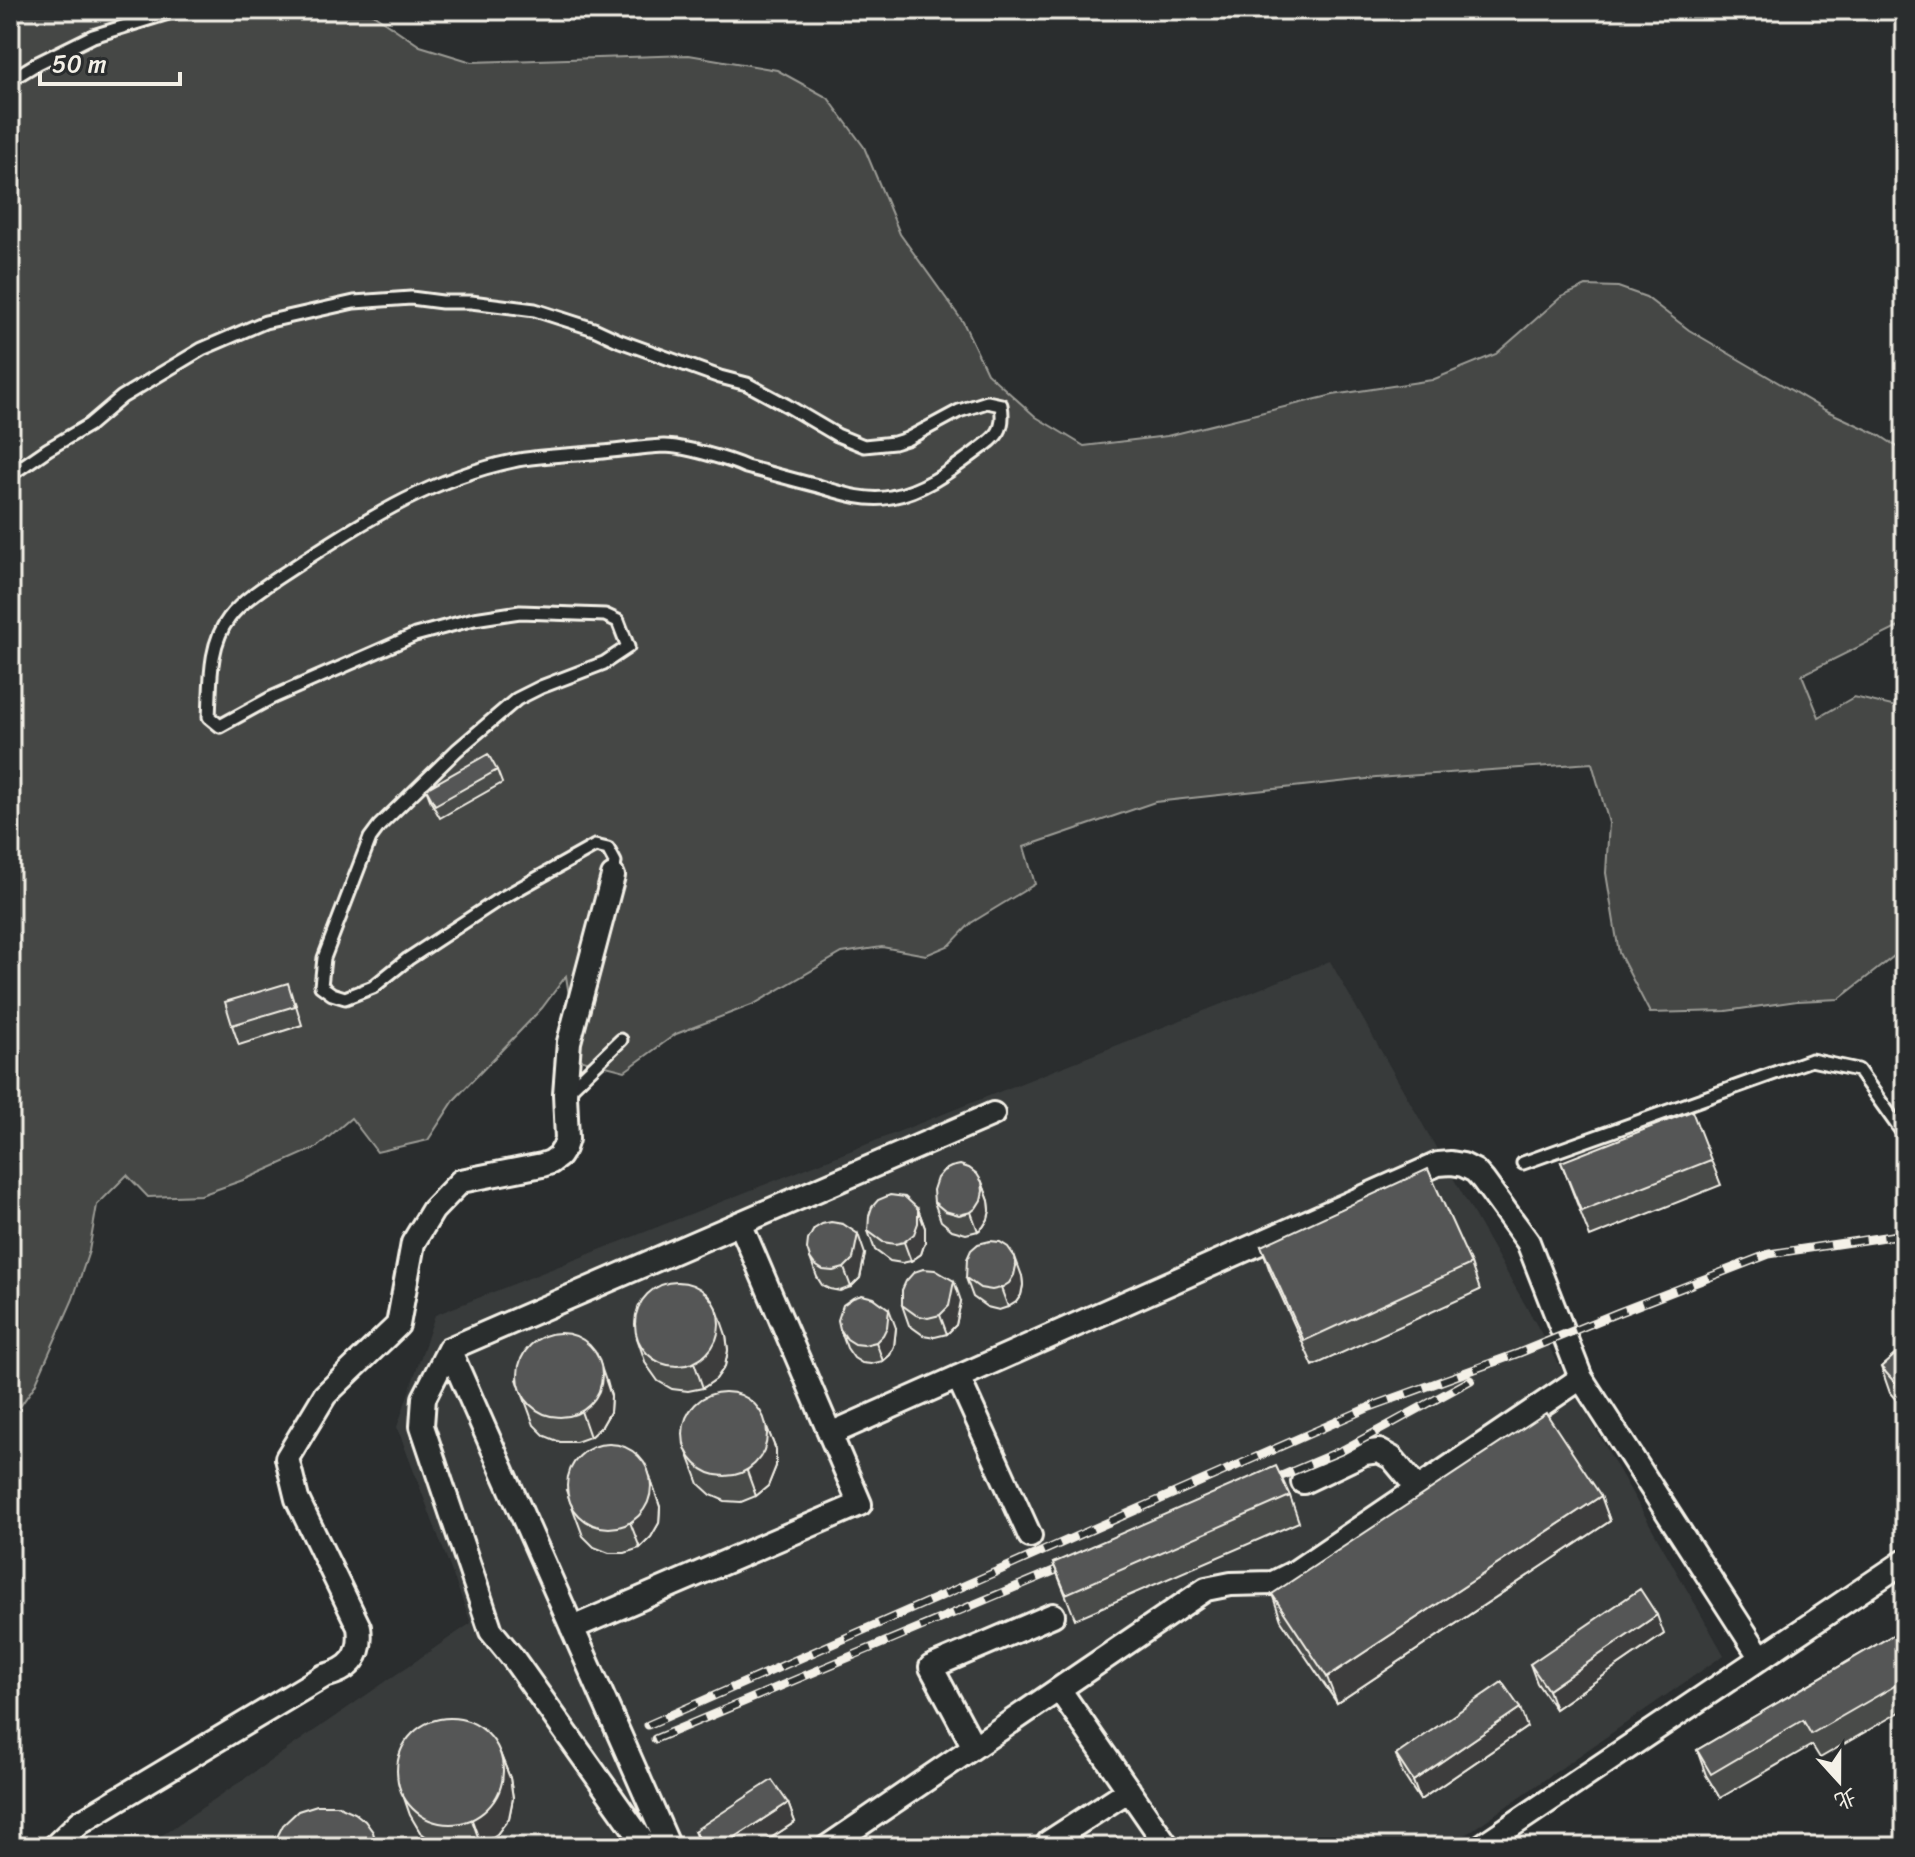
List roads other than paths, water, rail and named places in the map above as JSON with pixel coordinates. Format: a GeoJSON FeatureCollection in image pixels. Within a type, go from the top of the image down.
{"type":"FeatureCollection","features":[{"type":"Feature","properties":{"kind":"street"},"geometry":{"type":"LineString","coordinates":[[54,1847],[80,1822],[324,1676],[346,1668],[359,1650],[359,1627],[297,1499],[287,1458],[325,1395],[398,1325],[413,1243],[433,1210],[461,1181],[542,1165],[559,1156],[564,1148],[567,1139],[565,1094],[569,1042],[613,876]]}},
{"type":"Feature","properties":{"kind":"street"},"geometry":{"type":"LineString","coordinates":[[647,1847],[491,1631],[422,1426],[424,1398],[449,1349],[993,1114]]}},
{"type":"Feature","properties":{"kind":"street"},"geometry":{"type":"LineString","coordinates":[[830,1434],[1438,1164],[1463,1165],[1483,1180],[1528,1242],[1581,1378],[1761,1658]]}},
{"type":"Feature","properties":{"kind":"street"},"geometry":{"type":"LineString","coordinates":[[572,1628],[860,1504],[740,1223]]}},
{"type":"Feature","properties":{"kind":"street"},"geometry":{"type":"LineString","coordinates":[[449,1349],[669,1847]]}},
{"type":"Feature","properties":{"kind":"street"},"geometry":{"type":"LineString","coordinates":[[958,1377],[1030,1536]]}},
{"type":"Feature","properties":{"kind":"street"},"geometry":{"type":"LineString","coordinates":[[827,1847],[1206,1589],[1231,1584],[1273,1583],[1295,1572],[1581,1378]]}},
{"type":"Feature","properties":{"kind":"street"},"geometry":{"type":"LineString","coordinates":[[1303,1482],[1364,1453],[1379,1451],[1392,1458],[1418,1489]]}},
{"type":"Feature","properties":{"kind":"street"},"geometry":{"type":"LineString","coordinates":[[1480,1847],[1905,1561]]}},
{"type":"Feature","properties":{"kind":"street"},"geometry":{"type":"LineString","coordinates":[[974,1747],[931,1667],[1053,1615]]}},
{"type":"Feature","properties":{"kind":"street"},"geometry":{"type":"LineString","coordinates":[[1059,1689],[1168,1847]]}},
{"type":"Feature","properties":{"kind":"street"},"geometry":{"type":"LineString","coordinates":[[1046,1845],[1129,1790]]}},
{"type":"Feature","properties":{"kind":"street"},"geometry":{"type":"LineString","coordinates":[[1046,1845],[1075,1847]]}},
{"type":"Feature","properties":{"kind":"lane"},"geometry":{"type":"LineString","coordinates":[[10,80],[93,36],[178,10]]}},
{"type":"Feature","properties":{"kind":"lane"},"geometry":{"type":"LineString","coordinates":[[10,475],[89,425],[122,397],[202,349],[265,322],[354,302],[382,300],[411,298],[535,310],[747,384],[837,435],[864,446],[907,439],[959,411],[987,402],[1001,405],[1003,420],[999,434],[993,439],[950,471],[923,486],[895,497],[880,499],[852,496],[746,467],[731,460],[667,446],[514,461],[413,495],[363,522],[242,604],[228,618],[220,632],[212,660],[209,717],[220,726],[271,698],[415,635],[474,619],[520,612],[605,615],[618,621],[628,647],[604,663],[517,699],[457,750],[379,826],[370,838],[324,958],[321,986],[332,994],[345,998],[373,987],[408,959],[495,902],[595,846],[608,849],[615,862],[613,876]]}},
{"type":"Feature","properties":{"kind":"lane"},"geometry":{"type":"LineString","coordinates":[[565,1094],[621,1040]]}},
{"type":"Feature","properties":{"kind":"lane"},"geometry":{"type":"LineString","coordinates":[[1523,1163],[1811,1060],[1858,1070],[1905,1136]]}},
{"type":"Feature","properties":{"kind":"railway"},"geometry":{"type":"LineString","coordinates":[[648,1725],[1370,1407],[1519,1353],[1769,1254],[1905,1234]]}},
{"type":"Feature","properties":{"kind":"railway"},"geometry":{"type":"LineString","coordinates":[[1260,1485],[1343,1450],[1471,1380]]}},
{"type":"Feature","properties":{"kind":"railway"},"geometry":{"type":"LineString","coordinates":[[655,1739],[1075,1562]]}}]}
